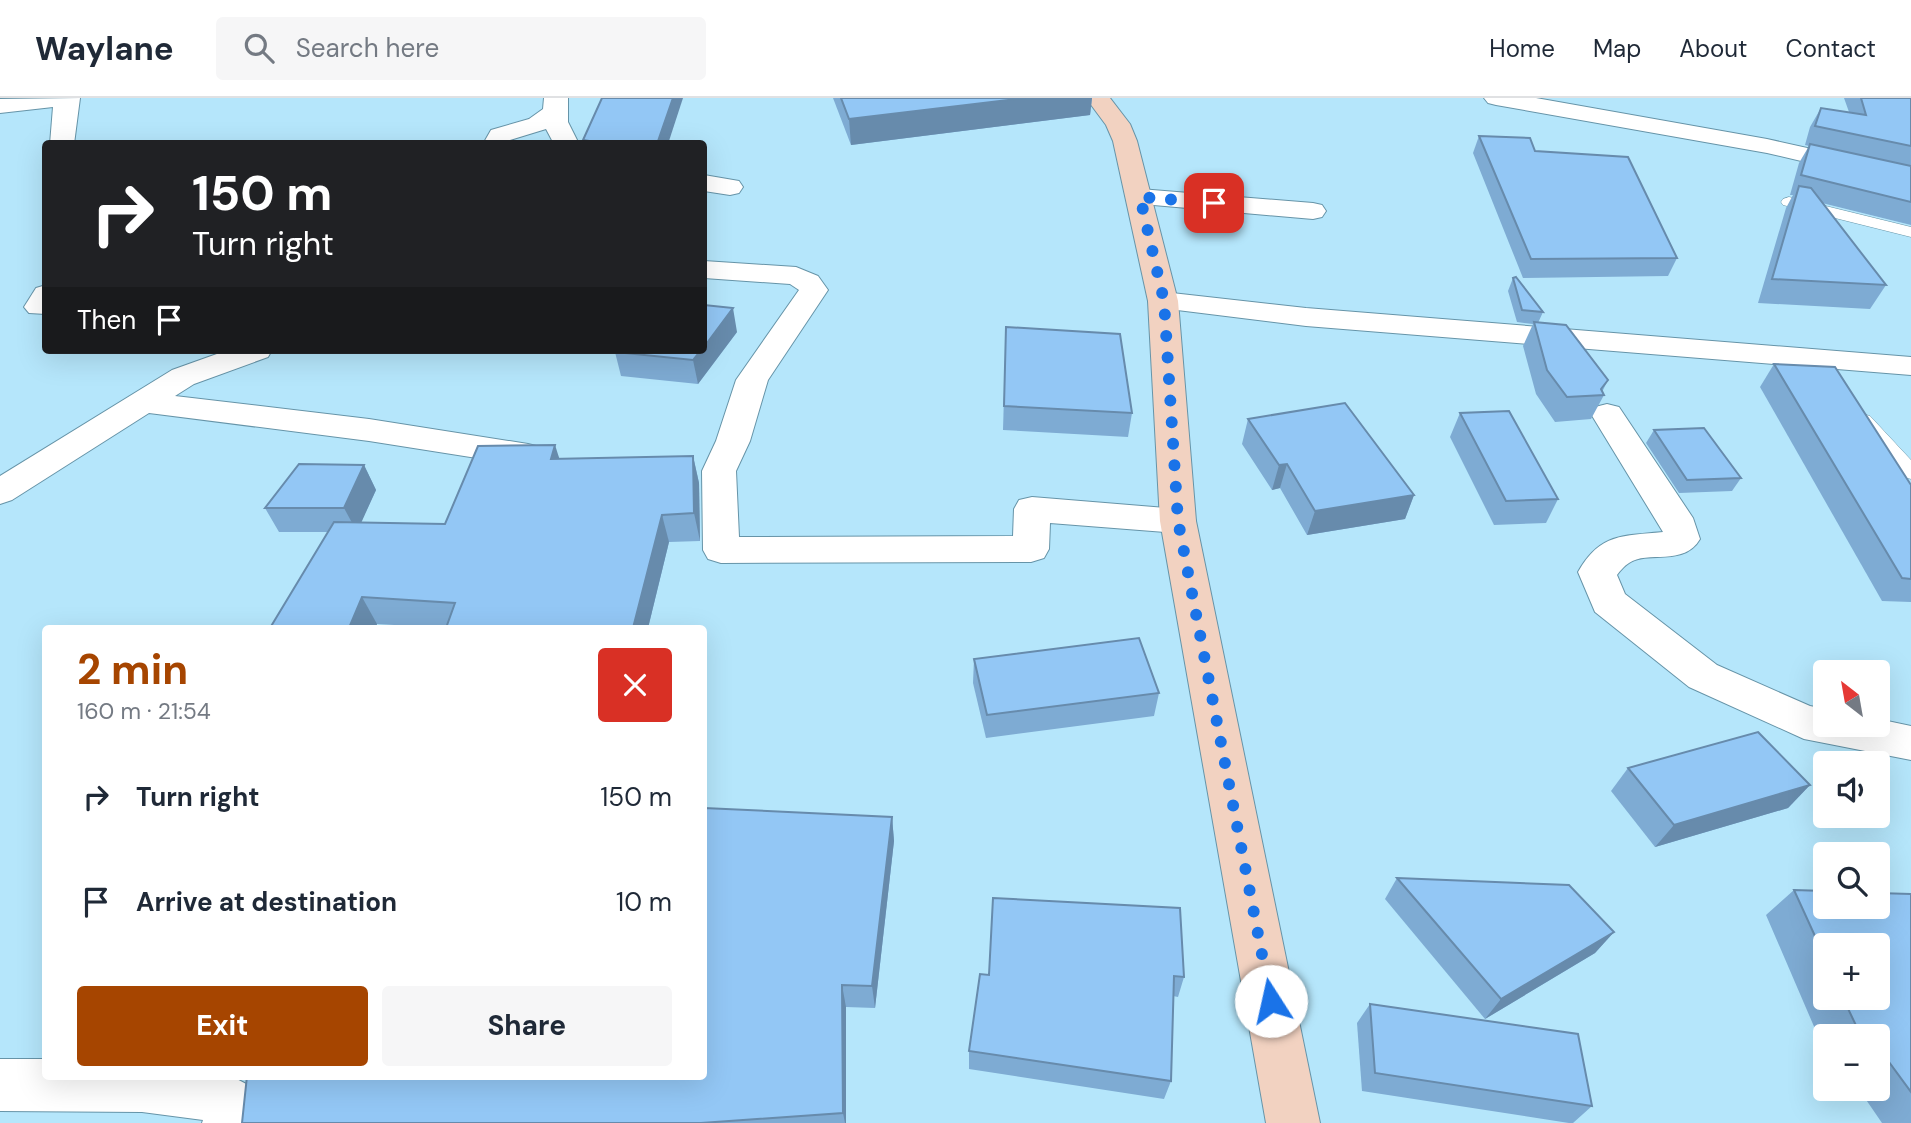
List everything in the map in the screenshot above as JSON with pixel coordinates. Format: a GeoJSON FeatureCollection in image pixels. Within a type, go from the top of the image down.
{"type":"FeatureCollection","features":[{"type":"Feature","properties":{"kind":"main road"},"geometry":{"type":"LineString","coordinates":[[1098,98],[1118,124],[1140,197],[1164,301],[1178,521],[1263,952],[1293,1123]]}},
{"type":"Feature","properties":{"kind":"street"},"geometry":{"type":"LineString","coordinates":[[0,106],[67,98],[62,140]]}},
{"type":"Feature","properties":{"kind":"street"},"geometry":{"type":"LineString","coordinates":[[1496,98],[1767,146],[1911,179]]}},
{"type":"Feature","properties":{"kind":"street"},"geometry":{"type":"LineString","coordinates":[[497,140],[500,135],[538,124],[554,106]]}},
{"type":"Feature","properties":{"kind":"street"},"geometry":{"type":"LineString","coordinates":[[554,106],[559,132],[564,140]]}},
{"type":"Feature","properties":{"kind":"street"},"geometry":{"type":"LineString","coordinates":[[707,183],[730,187]]}},
{"type":"Feature","properties":{"kind":"street"},"geometry":{"type":"LineString","coordinates":[[1140,197],[1313,211]]}},
{"type":"Feature","properties":{"kind":"street"},"geometry":{"type":"LineString","coordinates":[[707,270],[796,275],[808,282],[814,290],[752,380],[733,441],[706,470],[721,550],[1031,549],[1032,509],[1178,521]]}},
{"type":"Feature","properties":{"kind":"street"},"geometry":{"type":"LineString","coordinates":[[1164,301],[1815,370],[1911,366]]}},
{"type":"Feature","properties":{"kind":"street"},"geometry":{"type":"LineString","coordinates":[[0,492],[183,377],[246,354]]}},
{"type":"Feature","properties":{"kind":"street"},"geometry":{"type":"LineString","coordinates":[[141,402],[369,430],[564,459]]}},
{"type":"Feature","properties":{"kind":"street"},"geometry":{"type":"LineString","coordinates":[[1607,414],[1680,527],[1682,539],[1668,544],[1620,549],[1597,572],[1609,602],[1703,676],[1804,722],[1911,743]]}},
{"type":"Feature","properties":{"kind":"street"},"geometry":{"type":"LineString","coordinates":[[0,1085],[142,1086],[212,1095],[231,1105],[229,1123]]}},
{"type":"Feature","properties":{"kind":"lane"},"geometry":{"type":"LineString","coordinates":[[1789,202],[1911,232]]}},
{"type":"Feature","properties":{"kind":"lane"},"geometry":{"type":"LineString","coordinates":[[1854,411],[1911,472]]}},
{"type":"Feature","properties":{"kind":"building"},"geometry":{"type":"Polygon","coordinates":[[[602,98],[673,98],[658,140],[583,140],[602,98]]]}},
{"type":"Feature","properties":{"kind":"building"},"geometry":{"type":"Polygon","coordinates":[[[841,98],[1025,98],[849,119],[841,98]]]}},
{"type":"Feature","properties":{"kind":"building"},"geometry":{"type":"Polygon","coordinates":[[[1861,98],[1911,98],[1911,146],[1815,126],[1821,108],[1866,115],[1861,98]]]}},
{"type":"Feature","properties":{"kind":"building"},"geometry":{"type":"Polygon","coordinates":[[[1479,136],[1530,138],[1535,151],[1628,157],[1677,258],[1531,259],[1479,136]]]}},
{"type":"Feature","properties":{"kind":"building"},"geometry":{"type":"Polygon","coordinates":[[[1810,144],[1911,166],[1911,202],[1801,175],[1810,144]]]}},
{"type":"Feature","properties":{"kind":"building"},"geometry":{"type":"Polygon","coordinates":[[[1799,186],[1811,188],[1886,285],[1772,279],[1799,186]]]}},
{"type":"Feature","properties":{"kind":"building"},"geometry":{"type":"Polygon","coordinates":[[[1516,277],[1543,312],[1522,310],[1513,278],[1516,277]]]}},
{"type":"Feature","properties":{"kind":"building"},"geometry":{"type":"Polygon","coordinates":[[[707,305],[733,308],[707,343],[707,305]]]}},
{"type":"Feature","properties":{"kind":"building"},"geometry":{"type":"Polygon","coordinates":[[[1534,322],[1566,325],[1608,380],[1601,389],[1604,395],[1567,397],[1547,370],[1534,322]]]}},
{"type":"Feature","properties":{"kind":"building"},"geometry":{"type":"Polygon","coordinates":[[[1006,327],[1120,334],[1132,413],[1004,406],[1006,327]]]}},
{"type":"Feature","properties":{"kind":"building"},"geometry":{"type":"Polygon","coordinates":[[[634,354],[698,354],[693,360],[634,354]]]}},
{"type":"Feature","properties":{"kind":"building"},"geometry":{"type":"Polygon","coordinates":[[[1774,364],[1835,367],[1911,485],[1911,579],[1902,578],[1774,364]]]}},
{"type":"Feature","properties":{"kind":"building"},"geometry":{"type":"Polygon","coordinates":[[[1345,403],[1414,495],[1315,511],[1287,464],[1279,465],[1248,419],[1345,403]]]}},
{"type":"Feature","properties":{"kind":"building"},"geometry":{"type":"Polygon","coordinates":[[[1509,411],[1558,499],[1506,501],[1460,413],[1509,411]]]}},
{"type":"Feature","properties":{"kind":"building"},"geometry":{"type":"Polygon","coordinates":[[[1704,428],[1741,478],[1687,480],[1654,430],[1704,428]]]}},
{"type":"Feature","properties":{"kind":"building"},"geometry":{"type":"Polygon","coordinates":[[[555,445],[551,459],[693,456],[694,513],[662,515],[634,625],[447,625],[455,603],[362,597],[350,625],[272,625],[334,522],[445,524],[478,446],[555,445]]]}},
{"type":"Feature","properties":{"kind":"building"},"geometry":{"type":"Polygon","coordinates":[[[299,464],[364,465],[344,508],[265,508],[299,464]]]}},
{"type":"Feature","properties":{"kind":"building"},"geometry":{"type":"Polygon","coordinates":[[[1139,638],[1159,693],[987,715],[974,659],[1139,638]]]}},
{"type":"Feature","properties":{"kind":"building"},"geometry":{"type":"Polygon","coordinates":[[[1758,732],[1810,785],[1674,825],[1628,768],[1758,732]]]}},
{"type":"Feature","properties":{"kind":"building"},"geometry":{"type":"Polygon","coordinates":[[[707,808],[892,817],[872,986],[842,985],[843,1113],[701,1123],[242,1123],[247,1080],[707,1080],[707,808]]]}},
{"type":"Feature","properties":{"kind":"building"},"geometry":{"type":"Polygon","coordinates":[[[1397,878],[1569,885],[1614,932],[1501,999],[1397,878]]]}},
{"type":"Feature","properties":{"kind":"building"},"geometry":{"type":"Polygon","coordinates":[[[1794,890],[1813,891],[1813,919],[1890,919],[1890,893],[1911,894],[1911,1092],[1890,1063],[1890,1024],[1855,1024],[1849,1010],[1890,1010],[1890,933],[1814,933],[1794,890]]]}},
{"type":"Feature","properties":{"kind":"building"},"geometry":{"type":"Polygon","coordinates":[[[993,898],[1180,908],[1184,977],[1174,976],[1171,1081],[969,1051],[980,974],[989,975],[993,898]]]}},
{"type":"Feature","properties":{"kind":"building"},"geometry":{"type":"Polygon","coordinates":[[[1370,1004],[1578,1034],[1592,1106],[1375,1073],[1370,1004]]]}},
{"type":"Feature","properties":{"kind":"route"},"geometry":{"type":"LineString","coordinates":[[1214,203],[1140,197],[1164,301],[1178,521],[1271,1001]]}}]}
